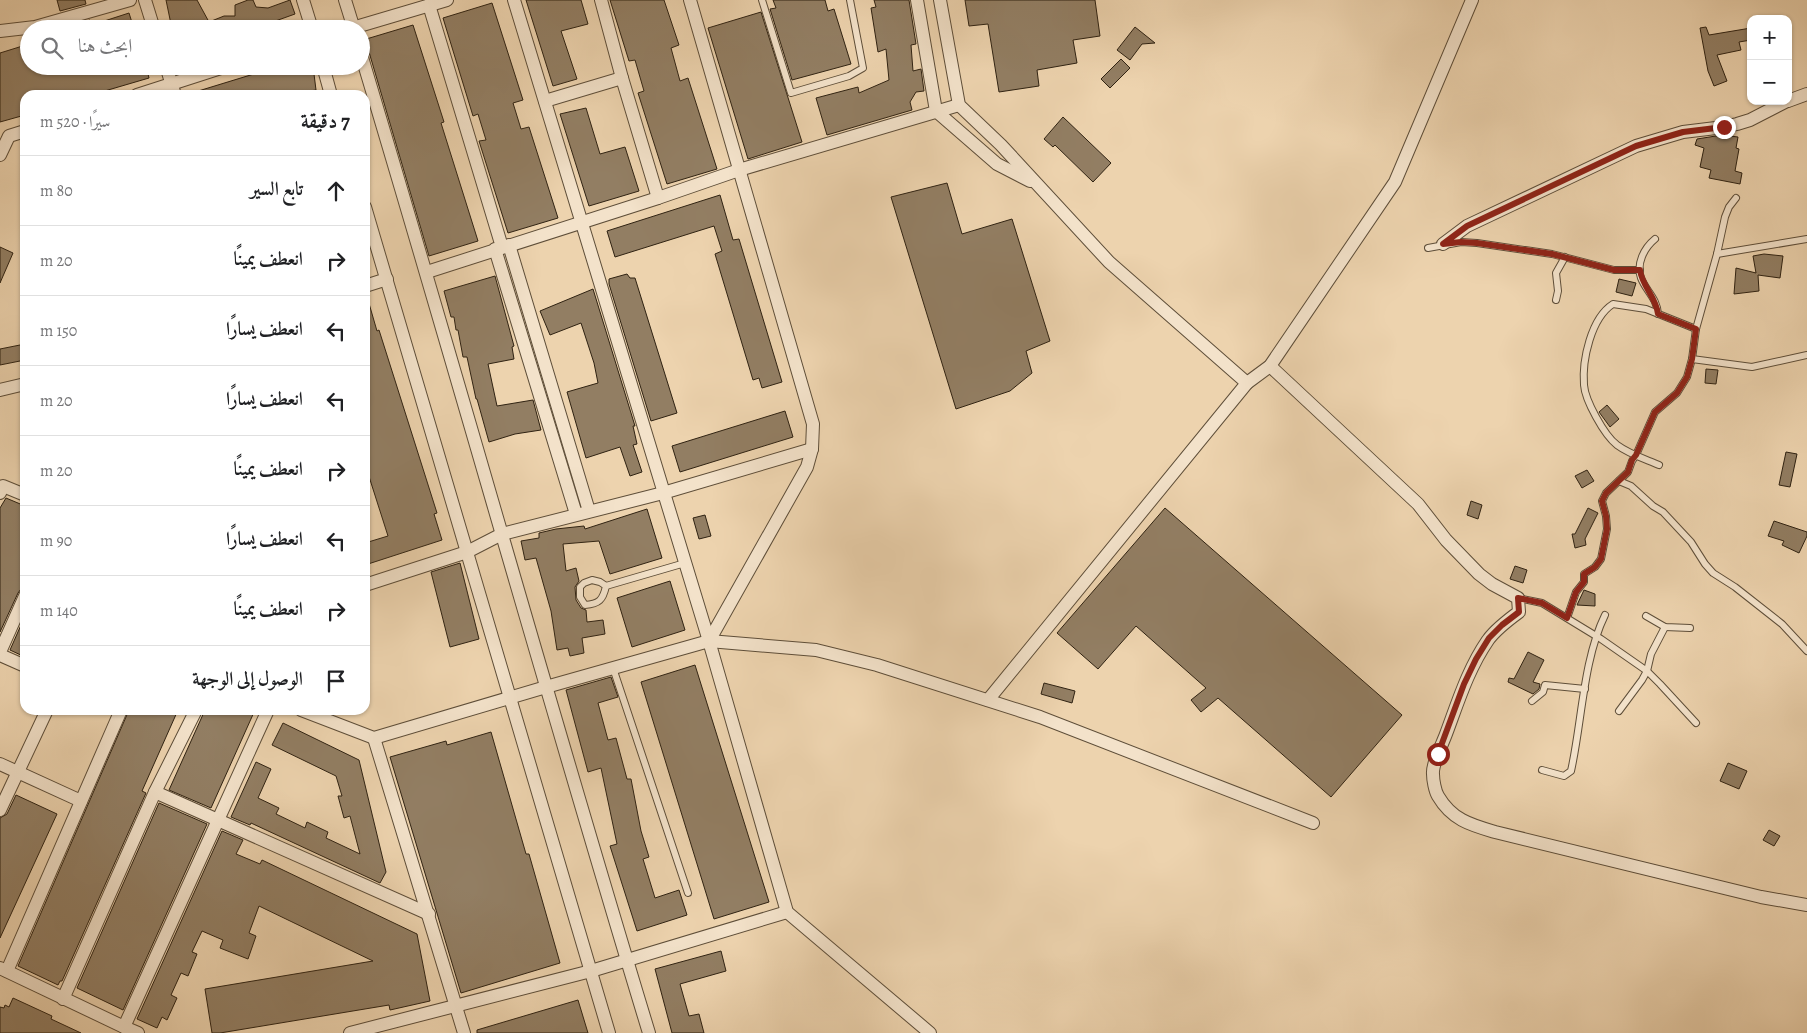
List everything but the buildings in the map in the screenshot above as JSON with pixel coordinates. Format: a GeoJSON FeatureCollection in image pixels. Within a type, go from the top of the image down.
{"type":"FeatureCollection","features":[{"type":"Feature","properties":{"kind":"street"},"geometry":{"type":"LineString","coordinates":[[60,20],[130,0]]}},
{"type":"Feature","properties":{"kind":"street"},"geometry":{"type":"LineString","coordinates":[[145,0],[151,20]]}},
{"type":"Feature","properties":{"kind":"street"},"geometry":{"type":"LineString","coordinates":[[303,0],[309,20]]}},
{"type":"Feature","properties":{"kind":"street"},"geometry":{"type":"LineString","coordinates":[[345,0],[350,20]]}},
{"type":"Feature","properties":{"kind":"street"},"geometry":{"type":"LineString","coordinates":[[370,23],[447,0]]}},
{"type":"Feature","properties":{"kind":"street"},"geometry":{"type":"LineString","coordinates":[[514,0],[709,641],[787,912],[930,1033]]}},
{"type":"Feature","properties":{"kind":"street"},"geometry":{"type":"LineString","coordinates":[[600,0],[658,198]]}},
{"type":"Feature","properties":{"kind":"street"},"geometry":{"type":"LineString","coordinates":[[690,0],[813,424],[812,449],[807,467],[709,641]]}},
{"type":"Feature","properties":{"kind":"street"},"geometry":{"type":"LineString","coordinates":[[917,0],[936,111],[997,164],[1036,184]]}},
{"type":"Feature","properties":{"kind":"street"},"geometry":{"type":"LineString","coordinates":[[940,0],[959,105],[1001,145],[1109,262],[1247,383]]}},
{"type":"Feature","properties":{"kind":"street"},"geometry":{"type":"LineString","coordinates":[[988,700],[1247,383],[1270,366],[1395,182],[1472,0]]}},
{"type":"Feature","properties":{"kind":"street"},"geometry":{"type":"LineString","coordinates":[[429,5],[582,513]]}},
{"type":"Feature","properties":{"kind":"street"},"geometry":{"type":"LineString","coordinates":[[0,31],[20,29]]}},
{"type":"Feature","properties":{"kind":"street"},"geometry":{"type":"LineString","coordinates":[[169,75],[173,89],[206,75]]}},
{"type":"Feature","properties":{"kind":"street"},"geometry":{"type":"LineString","coordinates":[[325,75],[330,90]]}},
{"type":"Feature","properties":{"kind":"street"},"geometry":{"type":"LineString","coordinates":[[367,75],[648,1033]]}},
{"type":"Feature","properties":{"kind":"street"},"geometry":{"type":"LineString","coordinates":[[545,101],[622,78]]}},
{"type":"Feature","properties":{"kind":"street"},"geometry":{"type":"LineString","coordinates":[[1792,100],[1807,94]]}},
{"type":"Feature","properties":{"kind":"street"},"geometry":{"type":"LineString","coordinates":[[426,272],[658,198],[739,170],[959,105]]}},
{"type":"Feature","properties":{"kind":"street"},"geometry":{"type":"LineString","coordinates":[[1443,244],[1467,226],[1636,146],[1683,132],[1737,124],[1750,120],[1780,105]]}},
{"type":"Feature","properties":{"kind":"street"},"geometry":{"type":"LineString","coordinates":[[0,155],[4,134],[20,132]]}},
{"type":"Feature","properties":{"kind":"street"},"geometry":{"type":"LineString","coordinates":[[370,224],[609,1033]]}},
{"type":"Feature","properties":{"kind":"street"},"geometry":{"type":"LineString","coordinates":[[370,284],[386,279]]}},
{"type":"Feature","properties":{"kind":"street"},"geometry":{"type":"LineString","coordinates":[[1270,366],[1418,504],[1446,540],[1479,574],[1492,584],[1518,598],[1519,612],[1489,638],[1476,659],[1464,684],[1432,773],[1437,795],[1451,812],[1468,825],[1761,897],[1807,906]]}},
{"type":"Feature","properties":{"kind":"street"},"geometry":{"type":"LineString","coordinates":[[0,390],[20,385]]}},
{"type":"Feature","properties":{"kind":"street"},"geometry":{"type":"LineString","coordinates":[[370,583],[467,552],[502,534],[663,493],[812,449]]}},
{"type":"Feature","properties":{"kind":"street"},"geometry":{"type":"LineString","coordinates":[[0,493],[3,486],[20,493]]}},
{"type":"Feature","properties":{"kind":"street"},"geometry":{"type":"LineString","coordinates":[[20,608],[0,654],[20,664]]}},
{"type":"Feature","properties":{"kind":"street"},"geometry":{"type":"LineString","coordinates":[[314,715],[374,738],[546,686],[709,641],[816,650],[877,665],[1040,717],[1313,823]]}},
{"type":"Feature","properties":{"kind":"street"},"geometry":{"type":"LineString","coordinates":[[0,810],[46,715]]}},
{"type":"Feature","properties":{"kind":"street"},"geometry":{"type":"LineString","coordinates":[[119,715],[3,969],[138,1033]]}},
{"type":"Feature","properties":{"kind":"street"},"geometry":{"type":"LineString","coordinates":[[63,999],[155,792],[194,715]]}},
{"type":"Feature","properties":{"kind":"street"},"geometry":{"type":"LineString","coordinates":[[124,1027],[266,715]]}},
{"type":"Feature","properties":{"kind":"street"},"geometry":{"type":"LineString","coordinates":[[374,738],[464,1033]]}},
{"type":"Feature","properties":{"kind":"street"},"geometry":{"type":"LineString","coordinates":[[0,764],[81,801]]}},
{"type":"Feature","properties":{"kind":"street"},"geometry":{"type":"LineString","coordinates":[[155,792],[429,914]]}},
{"type":"Feature","properties":{"kind":"street"},"geometry":{"type":"LineString","coordinates":[[350,1033],[591,971],[787,912]]}},
{"type":"Feature","properties":{"kind":"lane"},"geometry":{"type":"LineString","coordinates":[[762,0],[791,93],[849,76],[862,68],[850,0]]}},
{"type":"Feature","properties":{"kind":"lane"},"geometry":{"type":"LineString","coordinates":[[1567,618],[1576,592],[1584,582],[1584,574],[1595,567],[1601,559],[1607,529],[1602,501],[1606,493],[1628,472],[1655,412],[1677,393],[1690,370],[1696,329],[1717,254],[1725,217],[1729,207],[1736,198]]}},
{"type":"Feature","properties":{"kind":"lane"},"geometry":{"type":"LineString","coordinates":[[1655,238],[1643,254],[1640,270],[1641,279],[1657,305],[1658,314]]}},
{"type":"Feature","properties":{"kind":"lane"},"geometry":{"type":"LineString","coordinates":[[1717,254],[1807,239]]}},
{"type":"Feature","properties":{"kind":"lane"},"geometry":{"type":"LineString","coordinates":[[1428,248],[1461,242],[1477,243],[1565,257],[1614,270],[1640,270]]}},
{"type":"Feature","properties":{"kind":"lane"},"geometry":{"type":"LineString","coordinates":[[1556,300],[1558,291],[1556,273],[1565,257]]}},
{"type":"Feature","properties":{"kind":"lane"},"geometry":{"type":"LineString","coordinates":[[1659,465],[1617,445],[1605,431],[1588,399],[1584,385],[1585,364],[1590,338],[1596,322],[1606,308],[1613,304],[1658,314],[1696,329]]}},
{"type":"Feature","properties":{"kind":"lane"},"geometry":{"type":"LineString","coordinates":[[1692,359],[1752,367],[1807,355]]}},
{"type":"Feature","properties":{"kind":"lane"},"geometry":{"type":"LineString","coordinates":[[1619,481],[1631,486],[1653,506],[1663,512],[1692,542],[1705,564],[1713,573],[1735,587],[1782,624],[1807,651]]}},
{"type":"Feature","properties":{"kind":"lane"},"geometry":{"type":"LineString","coordinates":[[606,586],[601,601],[585,605],[580,597],[580,587],[584,582],[592,580],[606,586],[685,563]]}},
{"type":"Feature","properties":{"kind":"lane"},"geometry":{"type":"LineString","coordinates":[[1518,598],[1542,603],[1596,636],[1647,671],[1696,723]]}},
{"type":"Feature","properties":{"kind":"lane"},"geometry":{"type":"LineString","coordinates":[[1542,770],[1564,776],[1571,771],[1596,636],[1605,615]]}},
{"type":"Feature","properties":{"kind":"lane"},"geometry":{"type":"LineString","coordinates":[[1646,616],[1671,629],[1690,628]]}},
{"type":"Feature","properties":{"kind":"lane"},"geometry":{"type":"LineString","coordinates":[[1619,711],[1637,688],[1647,671],[1651,654],[1665,627]]}},
{"type":"Feature","properties":{"kind":"lane"},"geometry":{"type":"LineString","coordinates":[[613,668],[688,893]]}},
{"type":"Feature","properties":{"kind":"lane"},"geometry":{"type":"LineString","coordinates":[[1532,701],[1543,692],[1545,685],[1562,685],[1572,689],[1585,689]]}},
{"type":"Feature","properties":{"kind":"route"},"geometry":{"type":"LineString","coordinates":[[1438,754],[1464,684],[1476,659],[1489,638],[1519,612],[1518,598],[1542,603],[1567,618],[1576,592],[1584,582],[1584,574],[1595,567],[1601,559],[1607,529],[1602,501],[1606,493],[1628,472],[1655,412],[1677,393],[1683,385],[1690,370],[1696,329],[1658,314],[1657,305],[1641,279],[1640,270],[1614,270],[1597,264],[1552,254],[1477,243],[1443,244],[1467,226],[1605,159],[1636,146],[1667,135],[1724,127]]}}]}
